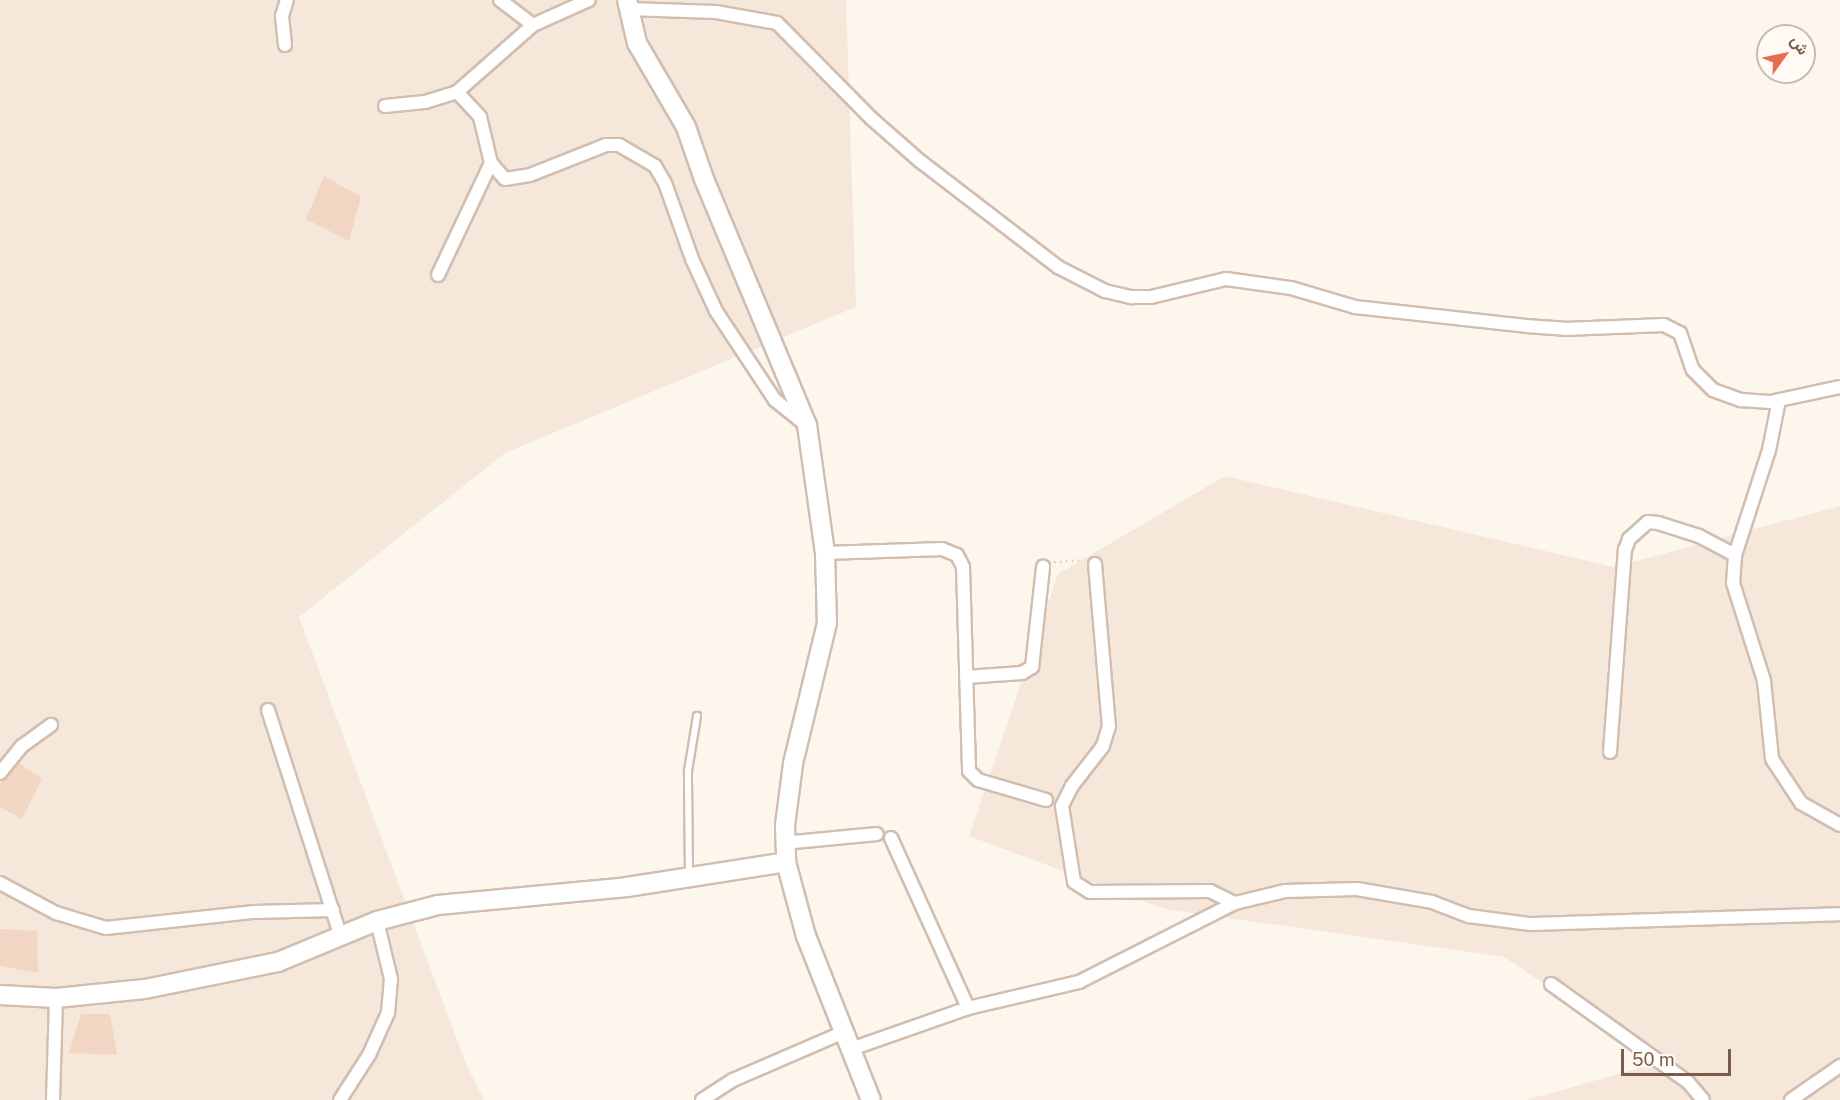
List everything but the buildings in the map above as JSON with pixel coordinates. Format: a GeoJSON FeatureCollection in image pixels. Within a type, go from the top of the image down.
{"type":"FeatureCollection","features":[{"type":"Feature","properties":{"kind":"main road"},"geometry":{"type":"LineString","coordinates":[[628,4],[638,43],[686,127],[704,179],[807,425],[825,553],[826,638],[796,752],[784,843],[786,862],[806,936],[871,1100]]}},
{"type":"Feature","properties":{"kind":"main road"},"geometry":{"type":"LineString","coordinates":[[0,995],[56,998],[230,974],[279,962],[340,934],[438,904],[606,889],[786,862]]}},
{"type":"Feature","properties":{"kind":"street"},"geometry":{"type":"LineString","coordinates":[[285,45],[282,16],[287,0]]}},
{"type":"Feature","properties":{"kind":"street"},"geometry":{"type":"LineString","coordinates":[[500,0],[533,25]]}},
{"type":"Feature","properties":{"kind":"street"},"geometry":{"type":"LineString","coordinates":[[385,106],[425,102],[457,92],[533,25],[589,0]]}},
{"type":"Feature","properties":{"kind":"street"},"geometry":{"type":"LineString","coordinates":[[628,4],[716,12],[777,23],[872,119],[921,161],[1058,267],[1105,291],[1151,297],[1227,279],[1291,288],[1355,308],[1526,326],[1671,326],[1684,339],[1693,370],[1713,390],[1741,399],[1779,400],[1840,387]]}},
{"type":"Feature","properties":{"kind":"street"},"geometry":{"type":"LineString","coordinates":[[457,92],[480,117],[491,163],[501,177],[510,180],[606,145],[619,145],[642,156],[666,183],[692,259],[716,311],[775,400],[807,425]]}},
{"type":"Feature","properties":{"kind":"street"},"geometry":{"type":"LineString","coordinates":[[438,275],[491,163]]}},
{"type":"Feature","properties":{"kind":"street"},"geometry":{"type":"LineString","coordinates":[[1779,400],[1769,450],[1735,555],[1733,583],[1764,681],[1772,759],[1802,803],[1840,825]]}},
{"type":"Feature","properties":{"kind":"street"},"geometry":{"type":"LineString","coordinates":[[1610,752],[1625,550],[1629,539],[1648,522],[1658,523],[1699,536],[1735,555]]}},
{"type":"Feature","properties":{"kind":"street"},"geometry":{"type":"LineString","coordinates":[[825,553],[942,549],[957,555],[963,567],[969,771],[978,780],[1046,800]]}},
{"type":"Feature","properties":{"kind":"street"},"geometry":{"type":"LineString","coordinates":[[1095,564],[1109,726],[1103,746],[1072,786],[1062,806],[1074,882],[1090,892],[1210,891],[1235,903]]}},
{"type":"Feature","properties":{"kind":"street"},"geometry":{"type":"LineString","coordinates":[[966,677],[1022,673],[1032,667],[1043,567]]}},
{"type":"Feature","properties":{"kind":"street"},"geometry":{"type":"LineString","coordinates":[[267,710],[340,934]]}},
{"type":"Feature","properties":{"kind":"street"},"geometry":{"type":"LineString","coordinates":[[0,773],[22,746],[51,725]]}},
{"type":"Feature","properties":{"kind":"street"},"geometry":{"type":"LineString","coordinates":[[784,843],[877,834]]}},
{"type":"Feature","properties":{"kind":"street"},"geometry":{"type":"LineString","coordinates":[[891,838],[968,1008]]}},
{"type":"Feature","properties":{"kind":"street"},"geometry":{"type":"LineString","coordinates":[[0,883],[56,913],[106,928],[254,912],[333,910]]}},
{"type":"Feature","properties":{"kind":"street"},"geometry":{"type":"LineString","coordinates":[[852,1049],[968,1008],[1079,982],[1235,903],[1285,891],[1323,887],[1399,895],[1469,916],[1530,924],[1840,914]]}},
{"type":"Feature","properties":{"kind":"street"},"geometry":{"type":"LineString","coordinates":[[340,1100],[369,1055],[388,1013],[391,979],[377,921]]}},
{"type":"Feature","properties":{"kind":"street"},"geometry":{"type":"LineString","coordinates":[[1551,984],[1688,1082],[1703,1100]]}},
{"type":"Feature","properties":{"kind":"street"},"geometry":{"type":"LineString","coordinates":[[53,1100],[56,998]]}},
{"type":"Feature","properties":{"kind":"street"},"geometry":{"type":"LineString","coordinates":[[702,1100],[733,1080],[844,1032]]}},
{"type":"Feature","properties":{"kind":"street"},"geometry":{"type":"LineString","coordinates":[[1791,1100],[1840,1066]]}},
{"type":"Feature","properties":{"kind":"lane"},"geometry":{"type":"LineString","coordinates":[[689,875],[688,771],[697,716]]}},
{"type":"Feature","properties":{"kind":"path"},"geometry":{"type":"LineString","coordinates":[[1043,567],[1076,559],[1095,564]]}},
{"type":"Feature","properties":{"kind":"shaded area"},"geometry":{"type":"Polygon","coordinates":[[[0,0],[846,0],[856,307],[505,453],[299,617],[466,1064],[484,1100],[0,1100],[0,0]]]}},
{"type":"Feature","properties":{"kind":"shaded area"},"geometry":{"type":"Polygon","coordinates":[[[1225,476],[1614,567],[1840,506],[1840,1100],[1526,1100],[1661,1062],[1504,957],[1165,909],[969,836],[1058,574],[1225,476]]]}}]}
